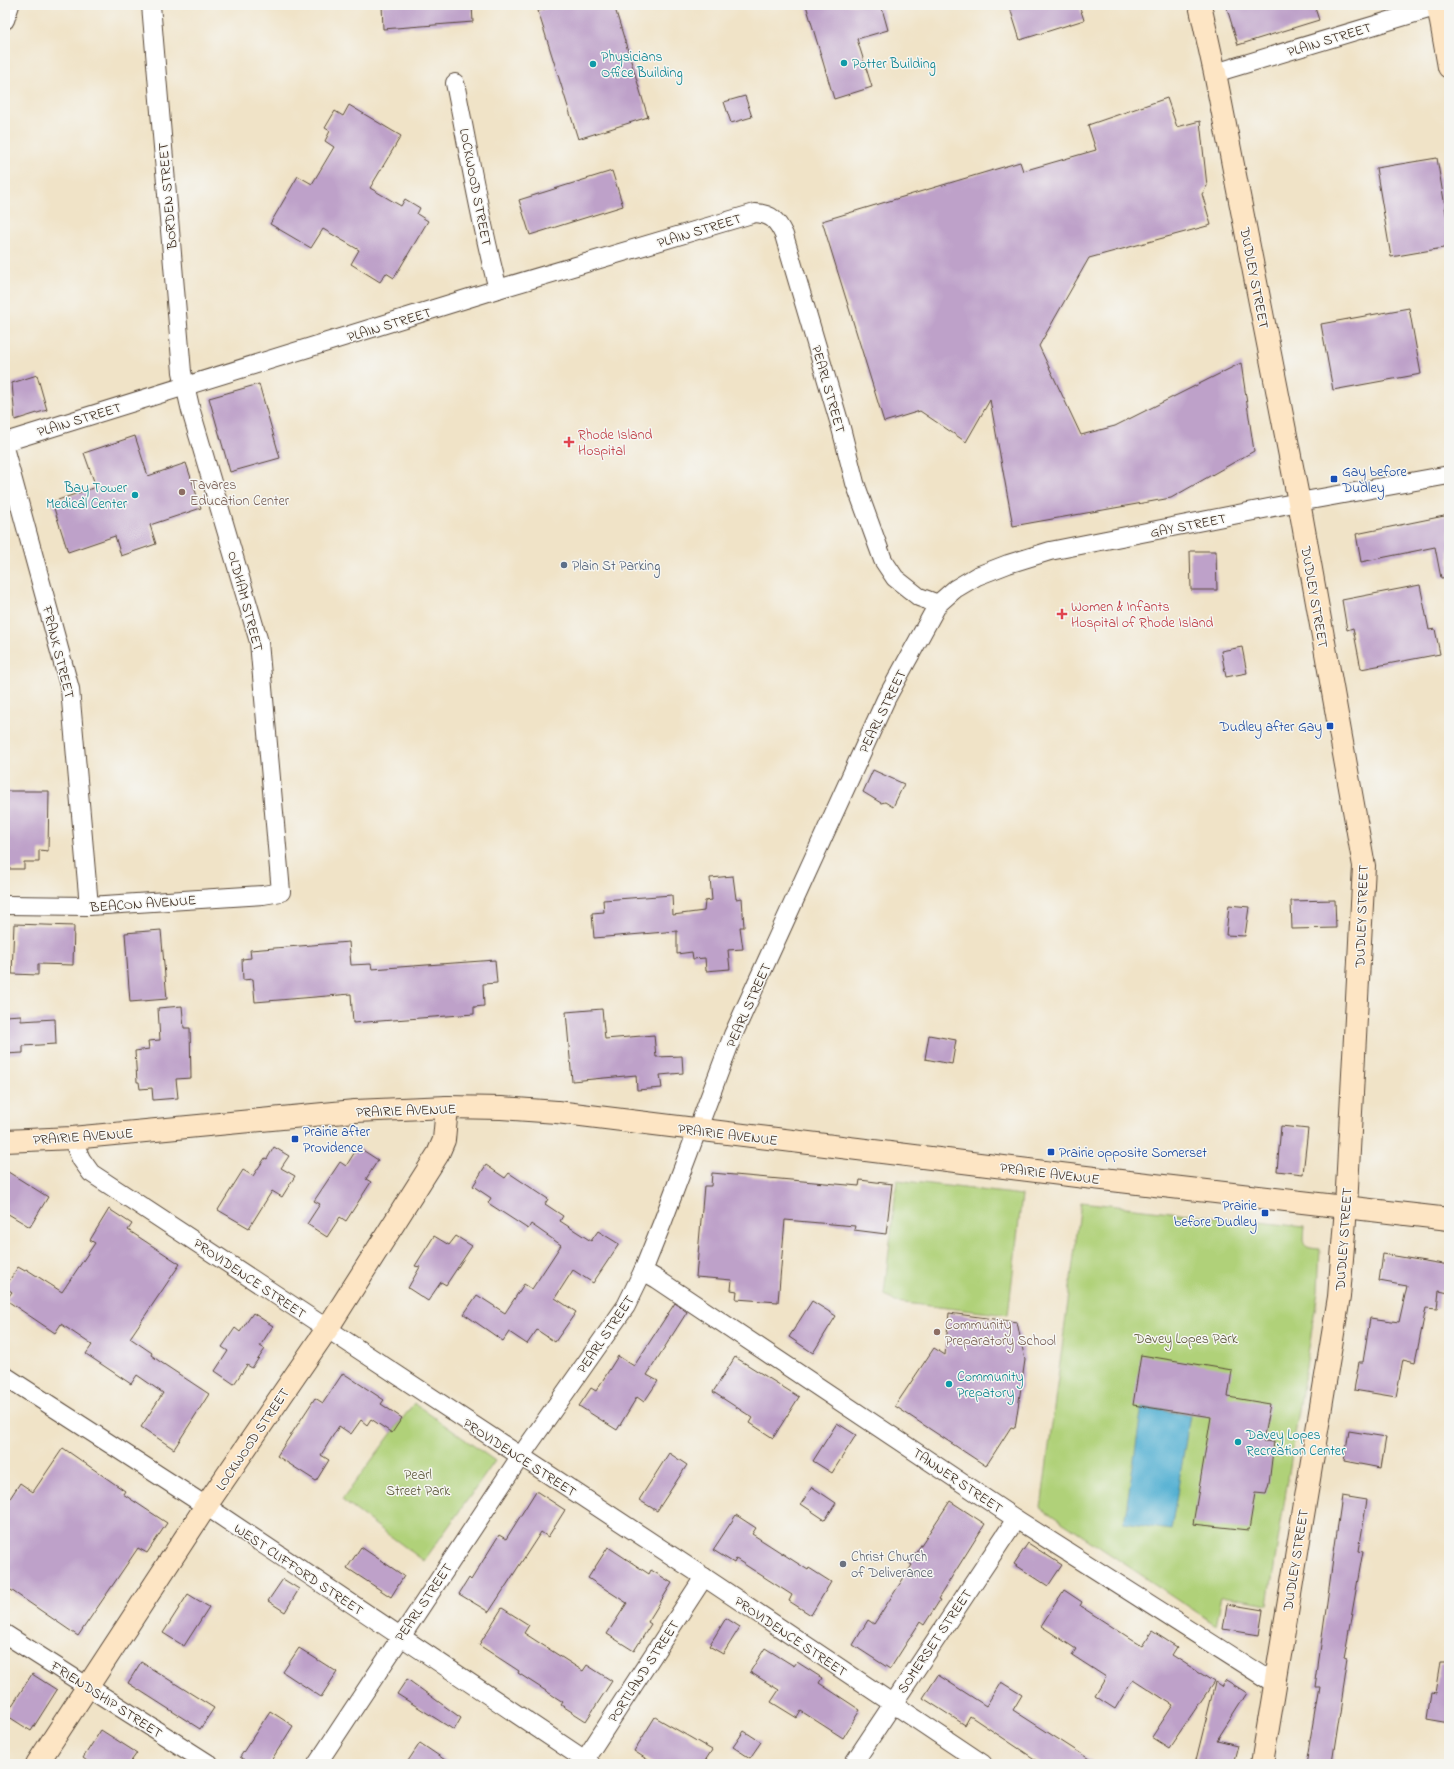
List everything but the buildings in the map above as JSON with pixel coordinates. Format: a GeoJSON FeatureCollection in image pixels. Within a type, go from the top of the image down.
{"type":"FeatureCollection","features":[{"type":"Feature","properties":{"kind":"street"},"geometry":{"type":"LineString","coordinates":[[5,20],[10,5]]}},
{"type":"Feature","properties":{"kind":"street","name":"BORDEN STREET"},"geometry":{"type":"LineString","coordinates":[[152,5],[182,372],[186,387]]}},
{"type":"Feature","properties":{"kind":"street","name":"DUDLEY STREET"},"geometry":{"type":"LineString","coordinates":[[1200,5],[1215,73],[1298,502],[1364,866],[1346,1207],[1338,1297],[1262,1764]]}},
{"type":"Feature","properties":{"kind":"street"},"geometry":{"type":"LineString","coordinates":[[1439,5],[1449,67]]}},
{"type":"Feature","properties":{"kind":"street","name":"PLAIN STREET"},"geometry":{"type":"LineString","coordinates":[[1215,73],[1439,5]]}},
{"type":"Feature","properties":{"kind":"street","name":"LOCKWOOD STREET"},"geometry":{"type":"LineString","coordinates":[[455,83],[475,178],[487,248],[498,289]]}},
{"type":"Feature","properties":{"kind":"street","name":"PLAIN STREET"},"geometry":{"type":"LineString","coordinates":[[5,442],[498,289],[755,213],[765,214],[773,218]]}},
{"type":"Feature","properties":{"kind":"street","name":"PEARL STREET"},"geometry":{"type":"LineString","coordinates":[[317,1764],[520,1457],[626,1306],[643,1271],[733,1035],[879,713],[938,604],[919,597],[895,578],[883,560],[855,483],[784,235],[773,218]]}},
{"type":"Feature","properties":{"kind":"street","name":"OLDHAM STREET"},"geometry":{"type":"LineString","coordinates":[[186,387],[191,411],[260,642],[280,892]]}},
{"type":"Feature","properties":{"kind":"street","name":"FRANK STREET"},"geometry":{"type":"LineString","coordinates":[[5,451],[70,689],[89,906]]}},
{"type":"Feature","properties":{"kind":"street","name":"GAY STREET"},"geometry":{"type":"LineString","coordinates":[[938,604],[955,589],[977,576],[1050,551],[1298,502],[1449,475]]}},
{"type":"Feature","properties":{"kind":"street","name":"BEACON AVENUE"},"geometry":{"type":"LineString","coordinates":[[5,905],[89,906],[263,895],[280,892]]}},
{"type":"Feature","properties":{"kind":"street","name":"LOCKWOOD STREET"},"geometry":{"type":"LineString","coordinates":[[37,1764],[206,1506],[327,1329],[438,1154],[444,1140],[447,1107]]}},
{"type":"Feature","properties":{"kind":"street","name":"PRAIRIE AVENUE"},"geometry":{"type":"LineString","coordinates":[[5,1141],[72,1138],[355,1111],[447,1107],[501,1108],[557,1112],[1449,1219]]}},
{"type":"Feature","properties":{"kind":"street","name":"PROVIDENCE STREET"},"geometry":{"type":"LineString","coordinates":[[72,1138],[81,1159],[91,1173],[704,1577],[983,1764]]}},
{"type":"Feature","properties":{"kind":"street","name":"TANNER STREET"},"geometry":{"type":"LineString","coordinates":[[643,1271],[657,1278],[1016,1519],[1275,1684]]}},
{"type":"Feature","properties":{"kind":"street","name":"WEST CLIFFORD STREET"},"geometry":{"type":"LineString","coordinates":[[5,1376],[206,1506],[586,1763]]}},
{"type":"Feature","properties":{"kind":"street","name":"SOMERSET STREET"},"geometry":{"type":"LineString","coordinates":[[853,1764],[1016,1519]]}},
{"type":"Feature","properties":{"kind":"street","name":"PORTLAND STREET"},"geometry":{"type":"LineString","coordinates":[[586,1763],[704,1577]]}},
{"type":"Feature","properties":{"kind":"street","name":"FRIENDSHIP STREET"},"geometry":{"type":"LineString","coordinates":[[5,1634],[209,1764]]}},
{"type":"Feature","properties":{"kind":"green space"},"geometry":{"type":"Polygon","coordinates":[[[897,1180],[1022,1195],[1008,1315],[895,1302],[884,1294],[897,1180]]]}},
{"type":"Feature","properties":{"kind":"green space","name":"Davey Lopes Park"},"geometry":{"type":"Polygon","coordinates":[[[1081,1202],[1304,1227],[1304,1244],[1310,1248],[1320,1249],[1318,1291],[1268,1604],[1222,1596],[1216,1625],[1041,1508],[1081,1202]]]}},
{"type":"Feature","properties":{"kind":"green space","name":"Pearl Street Park"},"geometry":{"type":"Polygon","coordinates":[[[414,1403],[495,1461],[424,1561],[342,1500],[414,1403]]]}},
{"type":"Feature","properties":{"kind":"water"},"geometry":{"type":"Polygon","coordinates":[[[1142,1407],[1190,1415],[1171,1530],[1124,1523],[1142,1407]]]}},
{"type":"Feature","properties":{"kind":"place","name":"Potter Building"},"geometry":{"type":"Point","coordinates":[844,63]}},
{"type":"Feature","properties":{"kind":"place","name":"Physicians Office Building"},"geometry":{"type":"Point","coordinates":[593,64]}},
{"type":"Feature","properties":{"kind":"place","name":"Rhode Island Hospital"},"geometry":{"type":"Point","coordinates":[569,442]}},
{"type":"Feature","properties":{"kind":"place","name":"Gay before Dudley"},"geometry":{"type":"Point","coordinates":[1334,479]}},
{"type":"Feature","properties":{"kind":"place","name":"Tavares Education Center"},"geometry":{"type":"Point","coordinates":[182,492]}},
{"type":"Feature","properties":{"kind":"place","name":"Bay Tower Medical Center"},"geometry":{"type":"Point","coordinates":[135,495]}},
{"type":"Feature","properties":{"kind":"place","name":"Plain St Parking"},"geometry":{"type":"Point","coordinates":[564,565]}},
{"type":"Feature","properties":{"kind":"place","name":"Women & Infants Hospital of Rhode Island"},"geometry":{"type":"Point","coordinates":[1062,614]}},
{"type":"Feature","properties":{"kind":"place","name":"Dudley after Gay"},"geometry":{"type":"Point","coordinates":[1330,726]}},
{"type":"Feature","properties":{"kind":"place","name":"Prairie after Providence"},"geometry":{"type":"Point","coordinates":[295,1139]}},
{"type":"Feature","properties":{"kind":"place","name":"Prairie opposite Somerset"},"geometry":{"type":"Point","coordinates":[1051,1152]}},
{"type":"Feature","properties":{"kind":"place","name":"Prairie before Dudley"},"geometry":{"type":"Point","coordinates":[1265,1213]}},
{"type":"Feature","properties":{"kind":"place","name":"Community Preparatory School"},"geometry":{"type":"Point","coordinates":[937,1332]}},
{"type":"Feature","properties":{"kind":"place","name":"Community Prepatory"},"geometry":{"type":"Point","coordinates":[949,1384]}},
{"type":"Feature","properties":{"kind":"place","name":"Davey Lopes Recreation Center"},"geometry":{"type":"Point","coordinates":[1238,1442]}},
{"type":"Feature","properties":{"kind":"place","name":"Christ Church of Deliverance"},"geometry":{"type":"Point","coordinates":[843,1564]}}]}
